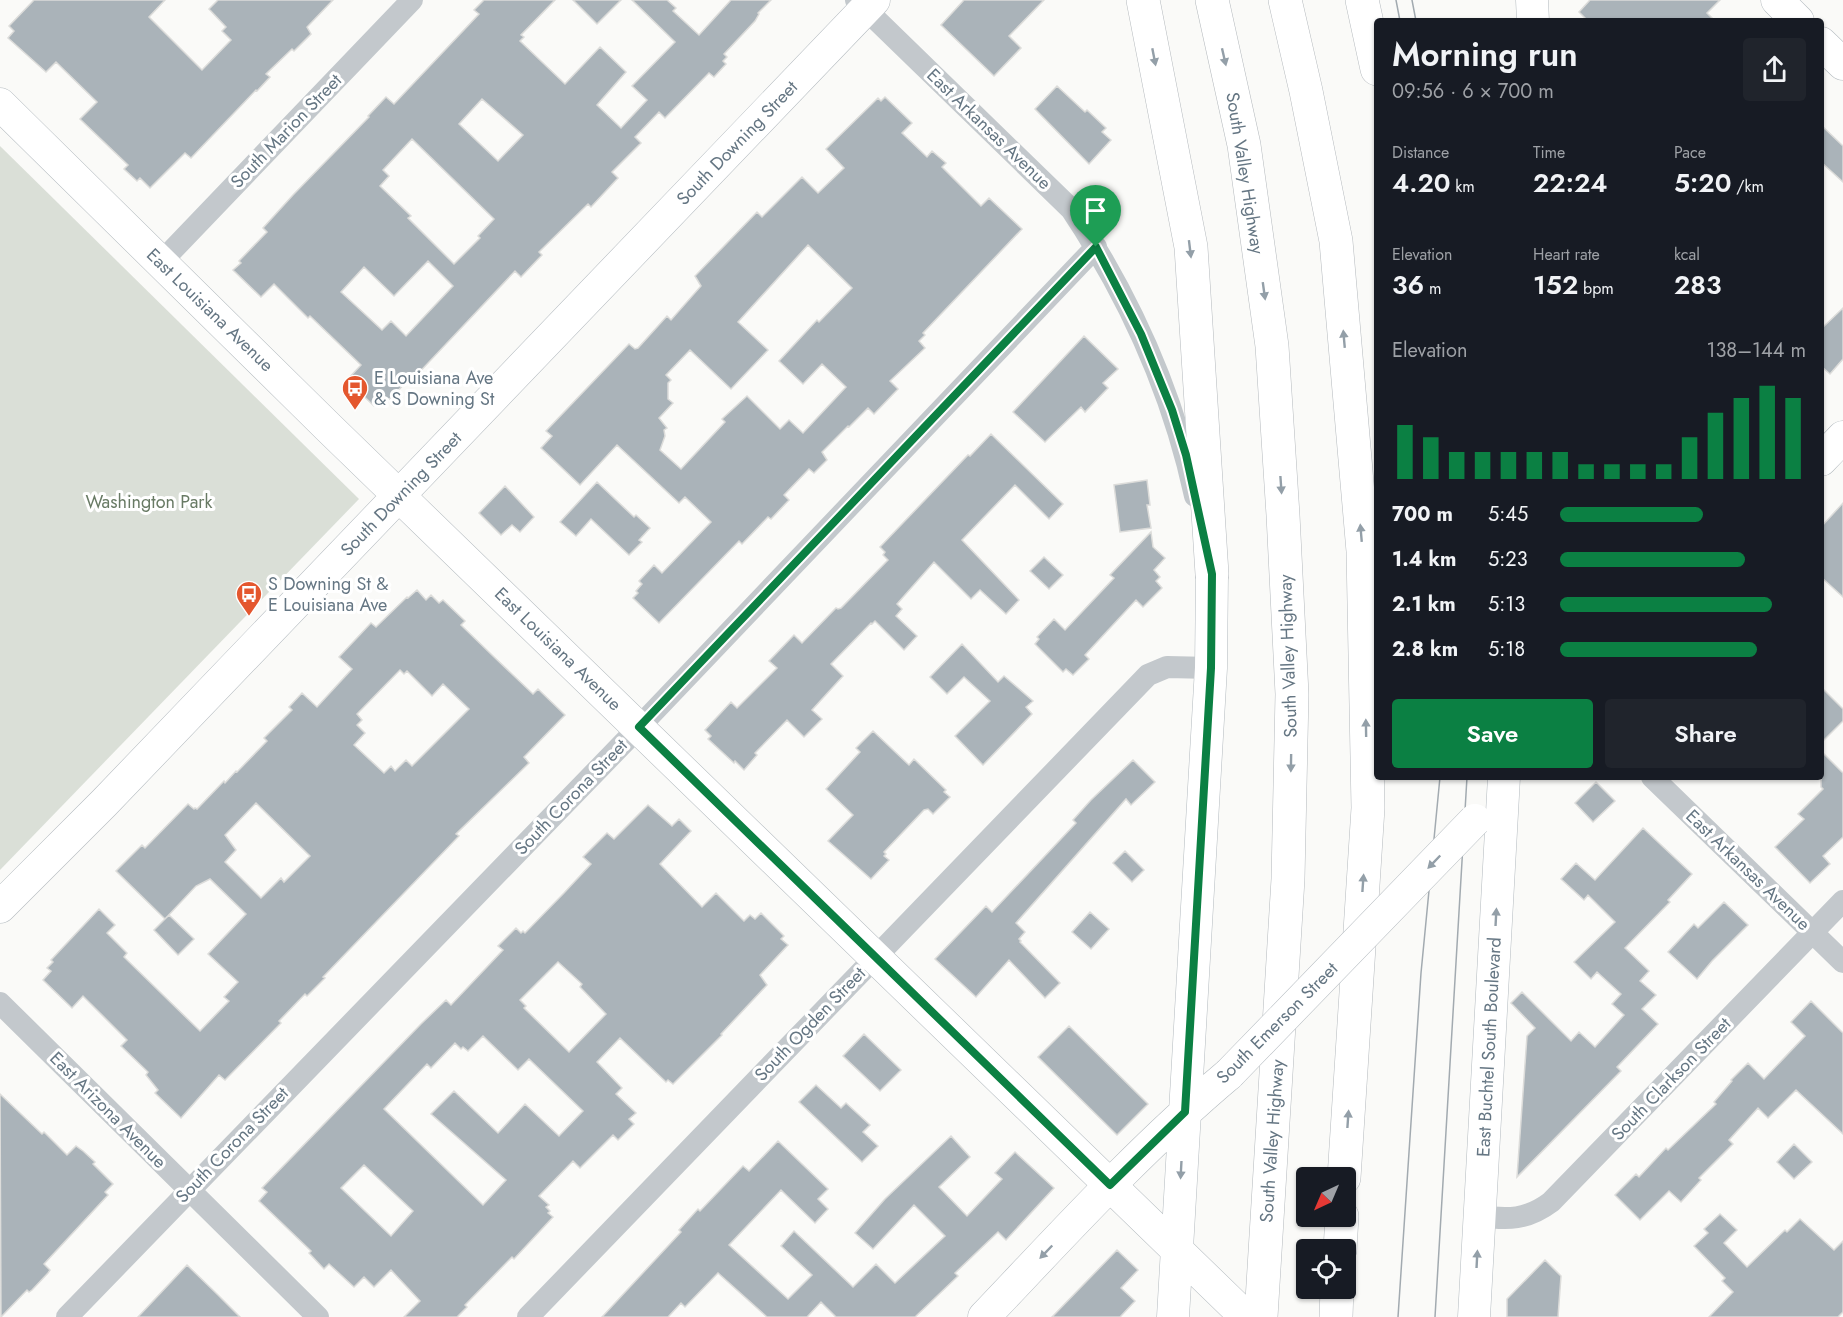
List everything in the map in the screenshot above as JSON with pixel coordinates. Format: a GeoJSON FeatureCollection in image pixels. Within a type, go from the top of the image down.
{"type":"FeatureCollection","features":[{"type":"Feature","properties":{"kind":"highway"},"geometry":{"type":"LineString","coordinates":[[1143,0],[1191,247],[1212,574]]}},
{"type":"Feature","properties":{"kind":"highway","name":"South Valley Highway"},"geometry":{"type":"LineString","coordinates":[[1212,0],[1244,145],[1272,346],[1292,694],[1288,868],[1261,1317]]}},
{"type":"Feature","properties":{"kind":"highway"},"geometry":{"type":"LineString","coordinates":[[1285,0],[1336,241]]}},
{"type":"Feature","properties":{"kind":"highway"},"geometry":{"type":"LineString","coordinates":[[1297,0],[1336,241],[1363,551],[1368,808],[1345,1167]]}},
{"type":"Feature","properties":{"kind":"highway"},"geometry":{"type":"LineString","coordinates":[[1362,0],[1374,55]]}},
{"type":"Feature","properties":{"kind":"highway"},"geometry":{"type":"LineString","coordinates":[[1248,1317],[1270,1177]]}},
{"type":"Feature","properties":{"kind":"highway"},"geometry":{"type":"LineString","coordinates":[[1336,1317],[1337,1299]]}},
{"type":"Feature","properties":{"kind":"main road"},"geometry":{"type":"LineString","coordinates":[[1532,0],[1533,18]]}},
{"type":"Feature","properties":{"kind":"main road","name":"South Downing Street"},"geometry":{"type":"LineString","coordinates":[[0,907],[104,803],[399,495],[865,3]]}},
{"type":"Feature","properties":{"kind":"main road"},"geometry":{"type":"LineString","coordinates":[[1824,46],[1843,64]]}},
{"type":"Feature","properties":{"kind":"main road","name":"East Louisiana Avenue"},"geometry":{"type":"LineString","coordinates":[[0,105],[1177,1251],[1248,1317]]}},
{"type":"Feature","properties":{"kind":"main road"},"geometry":{"type":"LineString","coordinates":[[1824,457],[1843,437]]}},
{"type":"Feature","properties":{"kind":"main road"},"geometry":{"type":"LineString","coordinates":[[1173,1317],[1211,668],[1212,574]]}},
{"type":"Feature","properties":{"kind":"main road","name":"South Emerson Street"},"geometry":{"type":"LineString","coordinates":[[984,1317],[1110,1185],[1228,1074],[1475,820],[1507,782]]}},
{"type":"Feature","properties":{"kind":"main road","name":"East Buchtel South Boulevard"},"geometry":{"type":"LineString","coordinates":[[1474,1317],[1507,782]]}},
{"type":"Feature","properties":{"kind":"street","name":"South Marion Street"},"geometry":{"type":"LineString","coordinates":[[161,262],[412,0]]}},
{"type":"Feature","properties":{"kind":"street","name":"East Arkansas Avenue"},"geometry":{"type":"LineString","coordinates":[[865,3],[1071,209],[1096,247],[1141,334],[1172,410],[1186,455],[1212,574]]}},
{"type":"Feature","properties":{"kind":"street","name":"South Corona Street"},"geometry":{"type":"LineString","coordinates":[[67,1317],[639,727],[1096,247]]}},
{"type":"Feature","properties":{"kind":"street","name":"South Ogden Street"},"geometry":{"type":"LineString","coordinates":[[528,1317],[1148,675],[1167,667],[1211,668]]}},
{"type":"Feature","properties":{"kind":"street","name":"East Arkansas Avenue"},"geometry":{"type":"LineString","coordinates":[[1655,780],[1843,963]]}},
{"type":"Feature","properties":{"kind":"street","name":"South Clarkson Street"},"geometry":{"type":"LineString","coordinates":[[1479,1216],[1524,1217],[1538,1212],[1551,1202],[1843,901]]}},
{"type":"Feature","properties":{"kind":"street","name":"East Arizona Avenue"},"geometry":{"type":"LineString","coordinates":[[0,1004],[318,1317]]}},
{"type":"Feature","properties":{"kind":"green space","name":"Washington Park"},"geometry":{"type":"Polygon","coordinates":[[[0,146],[359,499],[0,870],[0,146]]]}},
{"type":"Feature","properties":{"kind":"building"},"geometry":{"type":"Polygon","coordinates":[[[34,0],[165,0],[149,17],[202,70],[231,40],[222,31],[226,27],[209,9],[218,0],[333,0],[307,27],[311,34],[266,74],[270,77],[257,91],[191,158],[185,153],[150,188],[140,178],[137,181],[124,169],[128,165],[80,119],[97,102],[56,62],[46,72],[8,38],[14,31],[9,26],[34,0]]]}},
{"type":"Feature","properties":{"kind":"building"},"geometry":{"type":"Polygon","coordinates":[[[484,0],[555,0],[521,35],[524,37],[520,41],[565,84],[600,47],[626,72],[597,105],[621,128],[647,100],[632,86],[675,42],[632,0],[667,0],[676,8],[673,11],[699,35],[731,0],[771,0],[724,54],[727,57],[723,61],[726,64],[714,77],[709,73],[665,118],[659,112],[635,137],[641,143],[612,172],[618,178],[591,207],[588,204],[539,252],[542,255],[521,277],[515,271],[412,380],[410,378],[385,402],[381,399],[374,406],[347,380],[361,365],[274,284],[261,297],[233,270],[267,232],[263,228],[293,195],[386,97],[394,104],[479,14],[474,10],[484,0]],[[482,99],[459,124],[498,161],[523,135],[482,99]],[[412,139],[383,170],[389,176],[380,186],[411,216],[408,218],[454,264],[480,238],[478,236],[494,219],[412,139]],[[428,261],[394,296],[364,267],[341,292],[382,330],[391,321],[406,336],[453,286],[428,261]]]}},
{"type":"Feature","properties":{"kind":"building"},"geometry":{"type":"Polygon","coordinates":[[[573,0],[621,0],[597,24],[573,0]]]}},
{"type":"Feature","properties":{"kind":"building"},"geometry":{"type":"Polygon","coordinates":[[[964,0],[1044,0],[1009,36],[1021,48],[994,76],[941,25],[964,0]]]}},
{"type":"Feature","properties":{"kind":"building"},"geometry":{"type":"Polygon","coordinates":[[[1590,0],[1720,0],[1707,13],[1712,18],[1585,18],[1579,12],[1590,0]]]}},
{"type":"Feature","properties":{"kind":"building"},"geometry":{"type":"Polygon","coordinates":[[[1057,86],[1106,128],[1102,132],[1111,140],[1089,164],[1035,109],[1057,86]]]}},
{"type":"Feature","properties":{"kind":"building"},"geometry":{"type":"Polygon","coordinates":[[[885,97],[912,123],[902,133],[927,157],[932,151],[946,163],[942,167],[981,206],[989,198],[1022,229],[923,333],[925,335],[919,341],[925,348],[890,381],[898,389],[874,414],[868,408],[848,426],[822,452],[827,460],[814,473],[809,469],[784,495],[789,500],[771,519],[768,517],[742,544],[739,541],[659,623],[633,598],[642,584],[639,581],[654,565],[662,573],[711,522],[685,497],[679,503],[617,445],[580,485],[541,448],[552,436],[546,431],[629,344],[635,349],[638,348],[667,316],[671,320],[701,286],[695,276],[757,212],[762,217],[802,177],[818,193],[844,168],[826,149],[878,98],[881,101],[885,97]],[[808,245],[738,322],[768,350],[731,389],[690,350],[666,375],[671,380],[668,383],[668,399],[673,403],[659,418],[667,428],[664,430],[665,436],[660,450],[681,469],[725,422],[722,419],[747,396],[780,429],[789,420],[803,433],[846,387],[822,364],[803,384],[779,361],[817,320],[819,322],[852,288],[808,245]]]}},
{"type":"Feature","properties":{"kind":"building"},"geometry":{"type":"Polygon","coordinates":[[[1824,128],[1843,146],[1843,182],[1824,165],[1824,128]]]}},
{"type":"Feature","properties":{"kind":"building"},"geometry":{"type":"Polygon","coordinates":[[[1843,308],[1843,359],[1830,374],[1824,369],[1824,326],[1843,308]]]}},
{"type":"Feature","properties":{"kind":"building"},"geometry":{"type":"Polygon","coordinates":[[[1084,336],[1118,369],[1103,383],[1108,388],[1085,412],[1081,407],[1045,442],[1013,412],[1084,336]]]}},
{"type":"Feature","properties":{"kind":"building"},"geometry":{"type":"Polygon","coordinates":[[[991,434],[1063,504],[1049,519],[1015,485],[962,540],[1019,600],[1006,614],[980,590],[971,599],[934,562],[897,604],[902,609],[896,616],[917,636],[904,650],[875,621],[871,623],[831,664],[843,676],[812,710],[822,719],[804,737],[787,720],[755,753],[757,755],[744,770],[735,761],[734,763],[708,739],[711,736],[705,730],[731,702],[737,708],[777,668],[769,661],[794,635],[802,643],[836,608],[841,608],[888,560],[880,547],[991,434]]]}},
{"type":"Feature","properties":{"kind":"building"},"geometry":{"type":"Polygon","coordinates":[[[1147,480],[1150,505],[1147,505],[1151,528],[1120,532],[1114,485],[1147,480]]]}},
{"type":"Feature","properties":{"kind":"building"},"geometry":{"type":"Polygon","coordinates":[[[597,482],[634,517],[636,515],[650,528],[639,540],[642,542],[629,555],[591,519],[576,536],[560,522],[597,482]]]}},
{"type":"Feature","properties":{"kind":"building"},"geometry":{"type":"Polygon","coordinates":[[[505,486],[534,517],[520,532],[512,525],[501,535],[479,513],[505,486]]]}},
{"type":"Feature","properties":{"kind":"building"},"geometry":{"type":"Polygon","coordinates":[[[1843,503],[1843,597],[1824,580],[1824,524],[1843,503]]]}},
{"type":"Feature","properties":{"kind":"building"},"geometry":{"type":"Polygon","coordinates":[[[1151,532],[1153,547],[1165,558],[1154,570],[1160,577],[1156,581],[1162,588],[1143,607],[1136,600],[1085,655],[1089,659],[1073,675],[1066,669],[1063,672],[1035,644],[1039,639],[1037,637],[1054,619],[1065,630],[1114,578],[1110,575],[1151,532]]]}},
{"type":"Feature","properties":{"kind":"building"},"geometry":{"type":"Polygon","coordinates":[[[1044,557],[1063,575],[1049,589],[1030,571],[1044,557]]]}},
{"type":"Feature","properties":{"kind":"building"},"geometry":{"type":"Polygon","coordinates":[[[417,590],[426,600],[431,595],[439,603],[443,600],[465,621],[461,625],[533,694],[538,689],[565,715],[524,757],[529,763],[456,834],[459,836],[323,977],[325,978],[307,996],[305,994],[279,1021],[281,1023],[225,1080],[219,1075],[181,1118],[155,1093],[158,1090],[146,1075],[148,1072],[121,1046],[127,1040],[83,996],[72,1008],[43,980],[51,971],[47,968],[53,962],[51,960],[99,909],[115,925],[107,933],[127,953],[124,957],[200,1031],[229,1001],[224,997],[238,982],[208,954],[246,914],[210,879],[196,886],[165,919],[116,871],[142,845],[145,848],[188,804],[197,809],[224,781],[225,783],[237,772],[267,741],[264,738],[292,710],[289,707],[302,693],[317,707],[352,669],[339,657],[371,623],[376,627],[417,590]],[[400,670],[357,714],[362,720],[357,725],[365,733],[354,745],[384,773],[391,766],[395,771],[406,760],[412,766],[469,709],[443,684],[432,696],[407,671],[404,674],[400,670]],[[256,803],[225,835],[236,850],[225,862],[261,898],[281,878],[284,882],[310,856],[256,803]]]}},
{"type":"Feature","properties":{"kind":"building"},"geometry":{"type":"Polygon","coordinates":[[[962,644],[998,682],[1004,676],[1033,701],[1026,707],[1032,714],[983,765],[955,736],[990,701],[964,677],[947,694],[930,677],[962,644]]]}},
{"type":"Feature","properties":{"kind":"building"},"geometry":{"type":"Polygon","coordinates":[[[1824,690],[1843,709],[1843,721],[1824,740],[1824,690]]]}},
{"type":"Feature","properties":{"kind":"building"},"geometry":{"type":"Polygon","coordinates":[[[873,731],[909,765],[914,759],[946,790],[944,792],[950,797],[933,814],[928,809],[924,810],[884,852],[886,854],[884,856],[889,860],[871,879],[828,841],[853,815],[826,789],[860,752],[856,748],[873,731]]]}},
{"type":"Feature","properties":{"kind":"building"},"geometry":{"type":"Polygon","coordinates":[[[1824,754],[1843,773],[1843,837],[1823,856],[1830,864],[1810,883],[1775,847],[1804,819],[1798,814],[1823,789],[1821,780],[1824,780],[1824,754]]]}},
{"type":"Feature","properties":{"kind":"building"},"geometry":{"type":"Polygon","coordinates":[[[1133,760],[1155,782],[1131,805],[1126,799],[1016,923],[1025,932],[1019,939],[1020,942],[1060,983],[1045,998],[1009,960],[976,997],[935,959],[986,906],[992,912],[1076,823],[1073,820],[1091,800],[1133,760]]]}},
{"type":"Feature","properties":{"kind":"building"},"geometry":{"type":"Polygon","coordinates":[[[1596,782],[1615,801],[1593,822],[1575,803],[1596,782]]]}},
{"type":"Feature","properties":{"kind":"building"},"geometry":{"type":"Polygon","coordinates":[[[648,805],[672,826],[679,819],[691,831],[660,864],[702,907],[716,893],[744,921],[750,915],[755,919],[761,913],[784,936],[781,939],[788,945],[760,975],[767,985],[673,1084],[668,1080],[666,1082],[620,1038],[597,1062],[622,1088],[616,1094],[636,1113],[629,1119],[634,1124],[618,1140],[613,1135],[580,1168],[573,1161],[539,1196],[549,1205],[546,1207],[550,1211],[548,1213],[553,1217],[514,1259],[512,1257],[465,1305],[467,1307],[457,1317],[404,1317],[420,1301],[391,1270],[374,1287],[364,1277],[354,1287],[329,1264],[324,1269],[309,1253],[311,1251],[259,1201],[267,1192],[262,1188],[421,1024],[446,1000],[451,1005],[503,950],[498,946],[516,928],[521,933],[523,931],[525,933],[564,893],[591,864],[583,857],[607,833],[614,839],[648,805]],[[558,962],[520,1000],[526,1006],[524,1008],[569,1052],[606,1014],[580,987],[582,984],[558,962]],[[483,1036],[468,1051],[463,1047],[461,1049],[455,1043],[431,1068],[427,1064],[384,1109],[483,1205],[506,1180],[431,1114],[454,1091],[498,1133],[525,1104],[559,1136],[583,1111],[529,1059],[518,1070],[483,1036]],[[364,1165],[341,1188],[391,1236],[413,1211],[364,1165]]]}},
{"type":"Feature","properties":{"kind":"building"},"geometry":{"type":"Polygon","coordinates":[[[1643,828],[1692,874],[1668,900],[1670,902],[1625,948],[1649,971],[1640,981],[1656,995],[1642,1009],[1658,1024],[1617,1067],[1621,1071],[1517,1177],[1527,1036],[1535,1028],[1511,1003],[1522,992],[1571,1041],[1579,1032],[1595,1047],[1624,1015],[1612,1004],[1621,994],[1597,972],[1591,979],[1574,962],[1615,922],[1588,895],[1584,900],[1561,879],[1576,863],[1595,880],[1643,828]]]}},
{"type":"Feature","properties":{"kind":"building"},"geometry":{"type":"Polygon","coordinates":[[[1125,851],[1144,870],[1132,882],[1113,863],[1125,851]]]}},
{"type":"Feature","properties":{"kind":"building"},"geometry":{"type":"Polygon","coordinates":[[[1724,902],[1748,925],[1697,979],[1668,952],[1694,924],[1698,928],[1724,902]]]}},
{"type":"Feature","properties":{"kind":"building"},"geometry":{"type":"Polygon","coordinates":[[[1090,912],[1109,929],[1091,949],[1072,932],[1090,912]]]}},
{"type":"Feature","properties":{"kind":"building"},"geometry":{"type":"Polygon","coordinates":[[[169,915],[194,939],[178,955],[154,930],[169,915]]]}},
{"type":"Feature","properties":{"kind":"building"},"geometry":{"type":"Polygon","coordinates":[[[1811,1001],[1843,1033],[1843,1134],[1796,1090],[1768,1118],[1758,1108],[1729,1140],[1733,1144],[1699,1178],[1701,1180],[1681,1202],[1669,1191],[1640,1220],[1615,1195],[1636,1174],[1639,1177],[1666,1148],[1668,1150],[1716,1104],[1714,1102],[1731,1080],[1748,1063],[1764,1079],[1805,1036],[1791,1022],[1811,1001]]]}},
{"type":"Feature","properties":{"kind":"building"},"geometry":{"type":"Polygon","coordinates":[[[1069,1026],[1148,1104],[1117,1135],[1038,1057],[1069,1026]]]}},
{"type":"Feature","properties":{"kind":"building"},"geometry":{"type":"Polygon","coordinates":[[[864,1034],[901,1070],[880,1091],[843,1056],[864,1034]]]}},
{"type":"Feature","properties":{"kind":"building"},"geometry":{"type":"Polygon","coordinates":[[[816,1085],[841,1108],[846,1103],[870,1125],[863,1132],[878,1146],[862,1162],[799,1102],[816,1085]]]}},
{"type":"Feature","properties":{"kind":"building"},"geometry":{"type":"Polygon","coordinates":[[[0,1094],[67,1155],[76,1146],[83,1151],[113,1184],[105,1192],[108,1195],[44,1264],[50,1270],[48,1273],[32,1290],[29,1292],[27,1290],[1,1317],[0,1094]]]}},
{"type":"Feature","properties":{"kind":"building"},"geometry":{"type":"Polygon","coordinates":[[[951,1136],[970,1157],[939,1187],[967,1216],[1002,1179],[995,1173],[1015,1152],[1054,1188],[1006,1240],[998,1232],[955,1273],[958,1276],[915,1317],[836,1317],[821,1302],[807,1317],[767,1317],[718,1273],[685,1307],[681,1303],[668,1317],[602,1317],[681,1232],[679,1230],[698,1209],[700,1211],[743,1166],[749,1171],[778,1141],[828,1189],[818,1199],[828,1209],[815,1223],[781,1190],[729,1245],[788,1299],[812,1275],[781,1246],[794,1231],[853,1287],[876,1264],[895,1283],[945,1236],[914,1205],[873,1249],[855,1233],[885,1199],[951,1136]]]}},
{"type":"Feature","properties":{"kind":"building"},"geometry":{"type":"Polygon","coordinates":[[[1794,1144],[1812,1162],[1794,1179],[1777,1162],[1794,1144]]]}},
{"type":"Feature","properties":{"kind":"building"},"geometry":{"type":"Polygon","coordinates":[[[1720,1214],[1737,1230],[1724,1243],[1747,1267],[1785,1230],[1787,1232],[1800,1219],[1834,1250],[1843,1241],[1843,1312],[1838,1317],[1709,1317],[1733,1292],[1722,1281],[1725,1278],[1694,1246],[1708,1233],[1704,1229],[1720,1214]]]}},
{"type":"Feature","properties":{"kind":"building"},"geometry":{"type":"Polygon","coordinates":[[[1117,1250],[1138,1270],[1121,1288],[1135,1301],[1120,1317],[1052,1317],[1117,1250]]]}},
{"type":"Feature","properties":{"kind":"building"},"geometry":{"type":"Polygon","coordinates":[[[1545,1260],[1561,1276],[1558,1317],[1507,1317],[1507,1299],[1545,1260]]]}},
{"type":"Feature","properties":{"kind":"building"},"geometry":{"type":"Polygon","coordinates":[[[187,1265],[217,1294],[240,1317],[138,1317],[187,1265]]]}},
{"type":"Feature","properties":{"kind":"tram line"},"geometry":{"type":"LineString","coordinates":[[1396,0],[1399,18]]}},
{"type":"Feature","properties":{"kind":"tram line"},"geometry":{"type":"LineString","coordinates":[[1412,0],[1415,18]]}},
{"type":"Feature","properties":{"kind":"tram line"},"geometry":{"type":"LineString","coordinates":[[1398,1317],[1421,973],[1440,780]]}},
{"type":"Feature","properties":{"kind":"tram line"},"geometry":{"type":"LineString","coordinates":[[1435,1317],[1467,780]]}},
{"type":"Feature","properties":{"kind":"place","name":"E Louisiana Ave & S Downing St"},"geometry":{"type":"Point","coordinates":[355,411]}},
{"type":"Feature","properties":{"kind":"place","name":"S Downing St & E Louisiana Ave"},"geometry":{"type":"Point","coordinates":[249,617]}},
{"type":"Feature","properties":{"kind":"route"},"geometry":{"type":"LineString","coordinates":[[1096,247],[1141,334],[1172,410],[1186,455],[1212,574],[1211,668],[1185,1112],[1110,1185],[639,727],[1096,247]]}}]}
